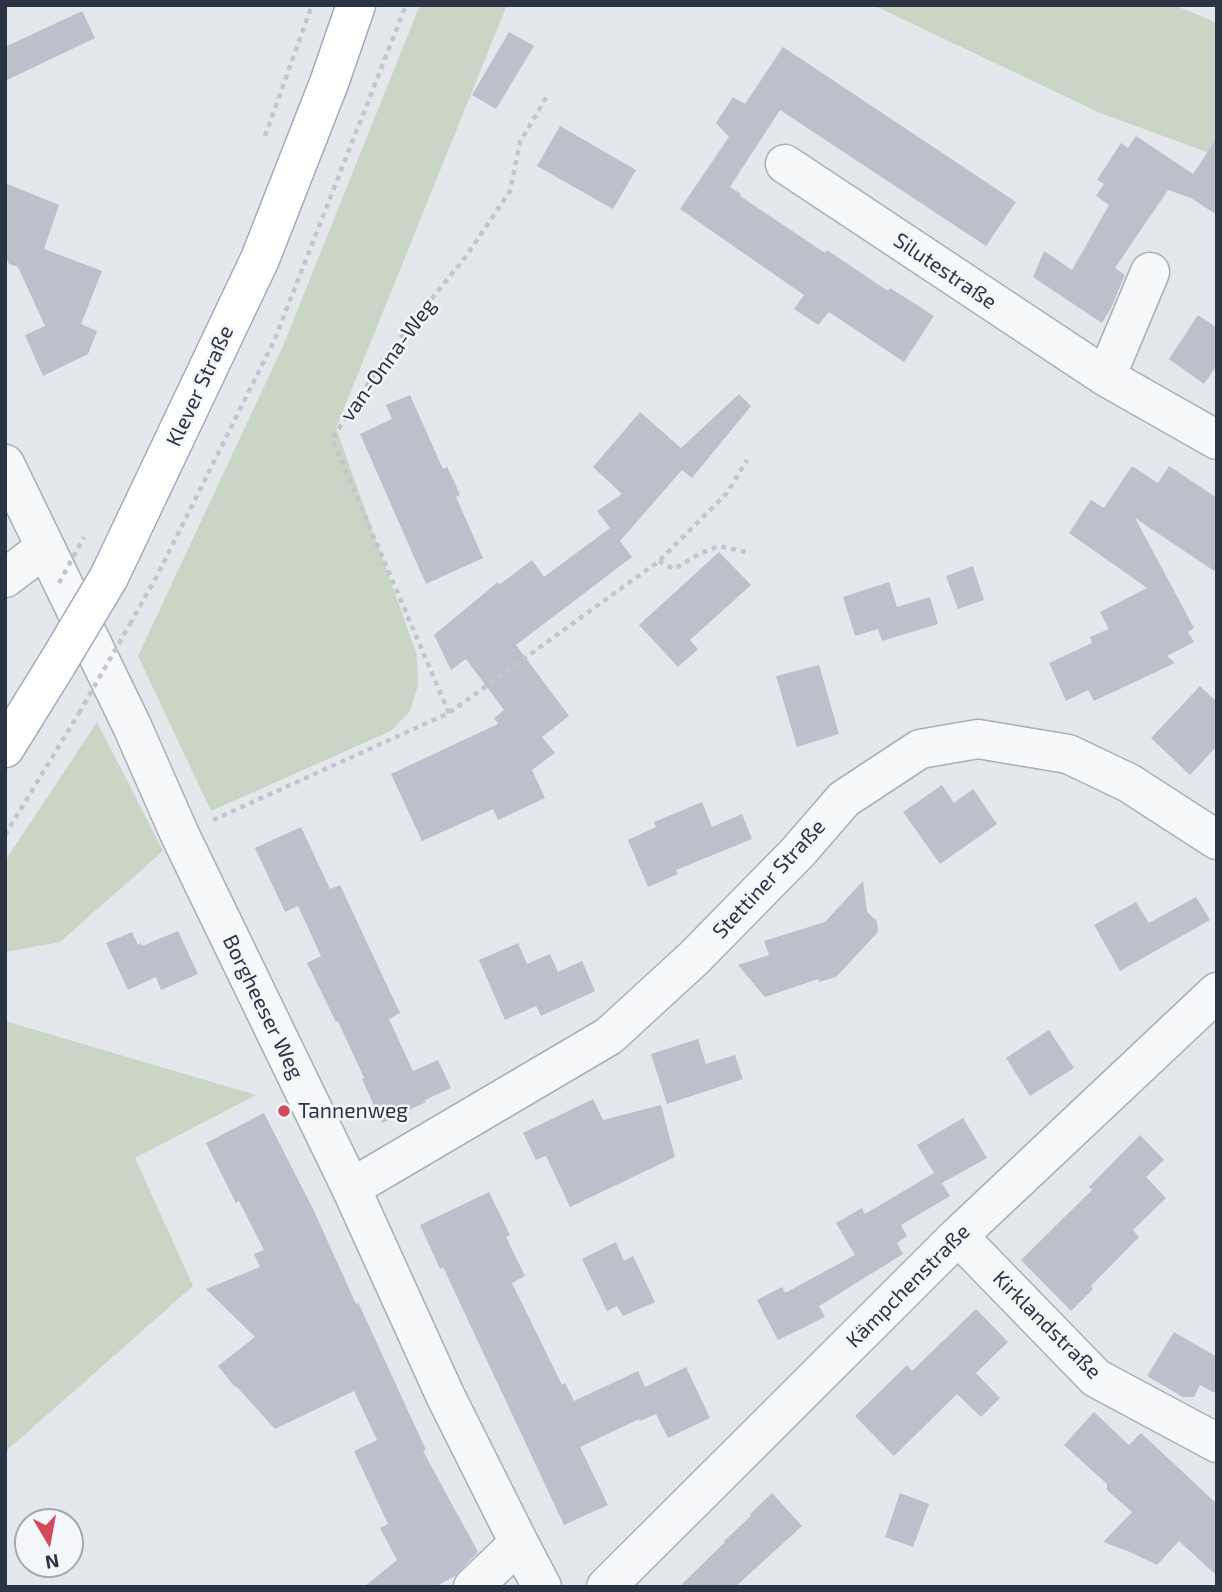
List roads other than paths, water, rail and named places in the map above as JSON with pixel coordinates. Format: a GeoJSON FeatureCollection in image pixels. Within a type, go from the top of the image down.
{"type":"FeatureCollection","features":[{"type":"Feature","properties":{"kind":"main road","name":"Klever Straße"},"geometry":{"type":"LineString","coordinates":[[5,748],[109,577],[260,259],[329,83],[356,5]]}},
{"type":"Feature","properties":{"kind":"street","name":"Silutestraße"},"geometry":{"type":"LineString","coordinates":[[785,164],[1106,377],[1217,440]]}},
{"type":"Feature","properties":{"kind":"street"},"geometry":{"type":"LineString","coordinates":[[1106,377],[1150,272]]}},
{"type":"Feature","properties":{"kind":"street","name":"Borgheeser Weg"},"geometry":{"type":"LineString","coordinates":[[5,464],[351,1188],[445,1395],[538,1585]]}},
{"type":"Feature","properties":{"kind":"street"},"geometry":{"type":"LineString","coordinates":[[5,578],[45,548]]}},
{"type":"Feature","properties":{"kind":"street","name":"Stettiner Straße"},"geometry":{"type":"LineString","coordinates":[[351,1188],[610,1036],[694,958],[797,852],[844,799],[920,749],[978,739],[1069,754],[1129,783],[1217,840]]}},
{"type":"Feature","properties":{"kind":"street","name":"Kämpchenstraße"},"geometry":{"type":"LineString","coordinates":[[606,1587],[958,1236],[1217,992]]}},
{"type":"Feature","properties":{"kind":"street","name":"Kirklandstraße"},"geometry":{"type":"LineString","coordinates":[[958,1236],[1096,1378],[1217,1443]]}},
{"type":"Feature","properties":{"kind":"street"},"geometry":{"type":"LineString","coordinates":[[473,1587],[519,1543]]}},
{"type":"Feature","properties":{"kind":"place","name":"Tannenweg"},"geometry":{"type":"Point","coordinates":[284,1111]}}]}
